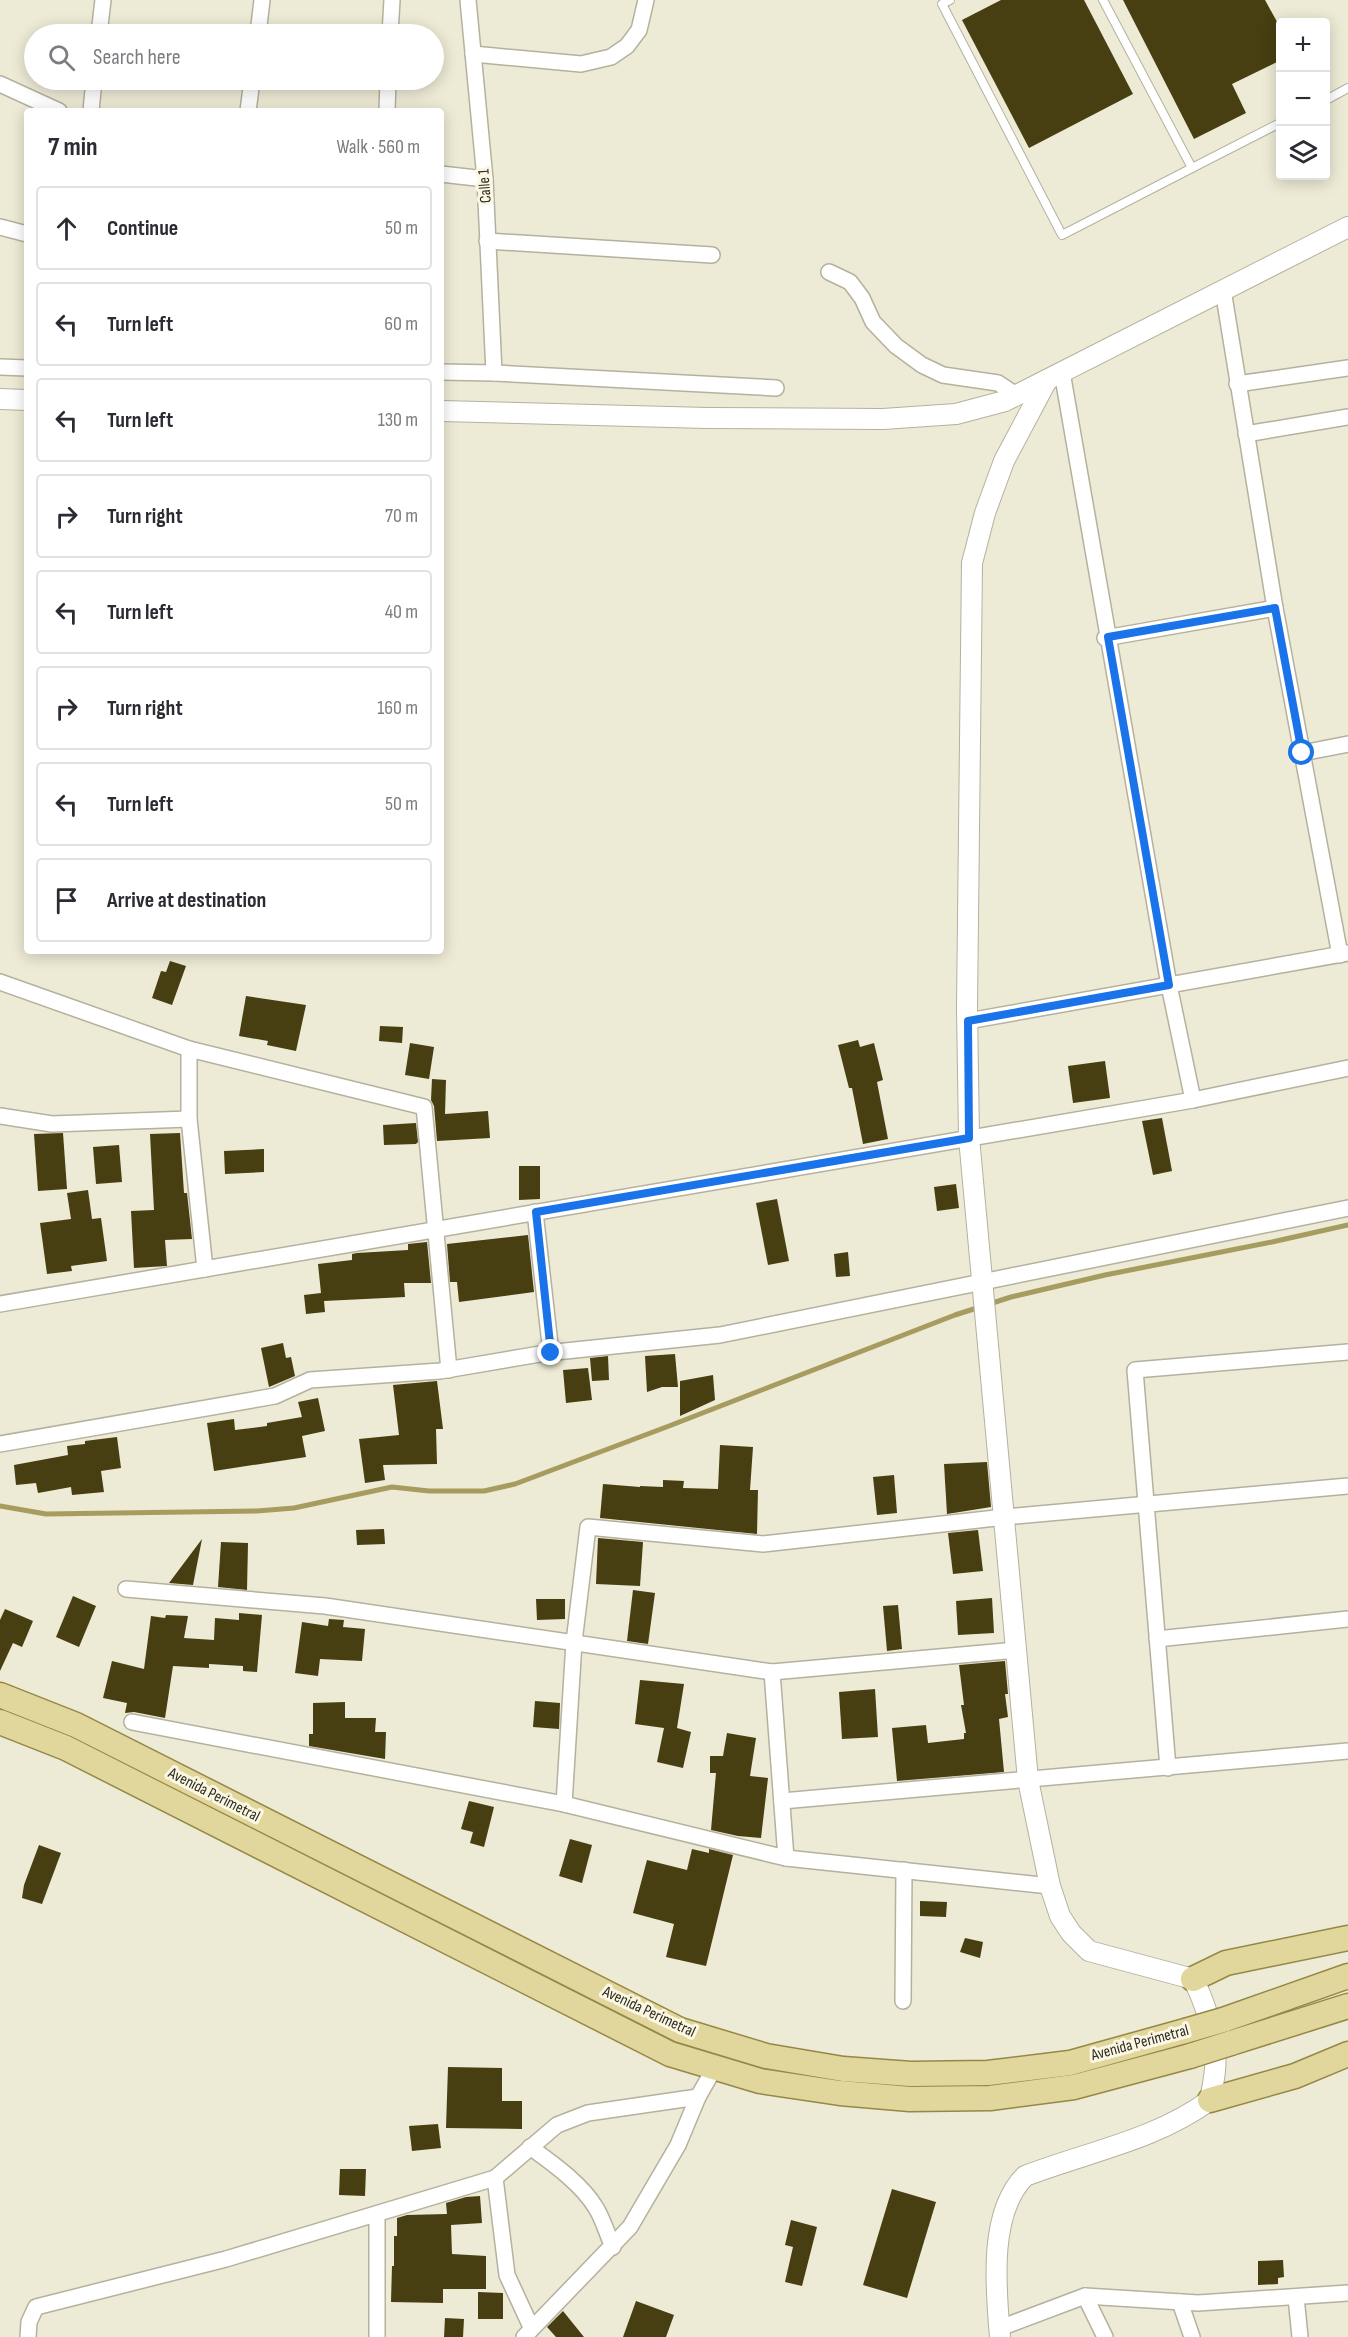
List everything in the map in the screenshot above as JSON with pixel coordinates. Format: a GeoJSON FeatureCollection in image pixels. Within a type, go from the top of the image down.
{"type":"FeatureCollection","features":[{"type":"Feature","properties":{"kind":"main road","name":"Avenida Perimetral"},"geometry":{"type":"LineString","coordinates":[[0,1695],[76,1725],[680,2030],[766,2056],[843,2069],[911,2074],[988,2073],[1070,2063],[1185,2031],[1348,1976]]}},
{"type":"Feature","properties":{"kind":"main road","name":"Avenida Perimetral"},"geometry":{"type":"LineString","coordinates":[[0,1722],[66,1748],[670,2054],[760,2081],[840,2093],[910,2099],[990,2098],[1074,2087],[1190,2056],[1348,2006]]}},
{"type":"Feature","properties":{"kind":"main road"},"geometry":{"type":"LineString","coordinates":[[1192,1979],[1226,1963],[1348,1938]]}},
{"type":"Feature","properties":{"kind":"main road"},"geometry":{"type":"LineString","coordinates":[[1210,2100],[1295,2076],[1348,2054]]}},
{"type":"Feature","properties":{"kind":"street"},"geometry":{"type":"LineString","coordinates":[[100,24],[103,0]]}},
{"type":"Feature","properties":{"kind":"street"},"geometry":{"type":"LineString","coordinates":[[259,24],[262,0]]}},
{"type":"Feature","properties":{"kind":"street"},"geometry":{"type":"LineString","coordinates":[[391,24],[392,0]]}},
{"type":"Feature","properties":{"kind":"street","name":"Calle 1"},"geometry":{"type":"LineString","coordinates":[[468,0],[485,179],[494,373]]}},
{"type":"Feature","properties":{"kind":"street"},"geometry":{"type":"LineString","coordinates":[[473,54],[581,64],[611,57],[627,46],[639,30],[646,0]]}},
{"type":"Feature","properties":{"kind":"street"},"geometry":{"type":"LineString","coordinates":[[0,84],[52,108]]}},
{"type":"Feature","properties":{"kind":"street"},"geometry":{"type":"LineString","coordinates":[[91,108],[93,90]]}},
{"type":"Feature","properties":{"kind":"street"},"geometry":{"type":"LineString","coordinates":[[248,108],[251,90]]}},
{"type":"Feature","properties":{"kind":"street"},"geometry":{"type":"LineString","coordinates":[[387,108],[388,90]]}},
{"type":"Feature","properties":{"kind":"street"},"geometry":{"type":"LineString","coordinates":[[444,174],[485,179]]}},
{"type":"Feature","properties":{"kind":"street"},"geometry":{"type":"LineString","coordinates":[[0,227],[24,233]]}},
{"type":"Feature","properties":{"kind":"street"},"geometry":{"type":"LineString","coordinates":[[444,411],[707,418],[883,419],[956,414],[1005,401],[1348,227]]}},
{"type":"Feature","properties":{"kind":"street"},"geometry":{"type":"LineString","coordinates":[[488,241],[712,255]]}},
{"type":"Feature","properties":{"kind":"street"},"geometry":{"type":"LineString","coordinates":[[828,272],[850,282],[862,298],[873,322],[896,346],[922,365],[943,375],[998,383],[1016,395]]}},
{"type":"Feature","properties":{"kind":"street"},"geometry":{"type":"LineString","coordinates":[[968,1021],[1344,954],[1302,753],[1275,608],[1223,290]]}},
{"type":"Feature","properties":{"kind":"street"},"geometry":{"type":"LineString","coordinates":[[0,367],[24,368]]}},
{"type":"Feature","properties":{"kind":"street"},"geometry":{"type":"LineString","coordinates":[[1238,384],[1348,368]]}},
{"type":"Feature","properties":{"kind":"street"},"geometry":{"type":"LineString","coordinates":[[444,372],[776,388]]}},
{"type":"Feature","properties":{"kind":"street"},"geometry":{"type":"LineString","coordinates":[[1054,376],[1107,637],[1169,985],[1192,1100]]}},
{"type":"Feature","properties":{"kind":"street"},"geometry":{"type":"LineString","coordinates":[[1054,376],[1004,461],[985,513],[972,563],[969,1138],[1028,1780],[1050,1886],[1060,1916],[1071,1933],[1089,1951],[1192,1979],[1200,1993],[1215,2052],[1210,2100],[1188,2116],[1143,2137],[1025,2176],[1015,2186],[1005,2211],[999,2237],[996,2283],[1000,2332],[1085,2296],[1198,2303],[1348,2293]]}},
{"type":"Feature","properties":{"kind":"street"},"geometry":{"type":"LineString","coordinates":[[0,399],[24,400]]}},
{"type":"Feature","properties":{"kind":"street"},"geometry":{"type":"LineString","coordinates":[[1246,434],[1348,417]]}},
{"type":"Feature","properties":{"kind":"street"},"geometry":{"type":"LineString","coordinates":[[1107,637],[1275,608]]}},
{"type":"Feature","properties":{"kind":"street"},"geometry":{"type":"LineString","coordinates":[[1302,753],[1348,744]]}},
{"type":"Feature","properties":{"kind":"street"},"geometry":{"type":"LineString","coordinates":[[0,982],[189,1049],[424,1107],[449,1370]]}},
{"type":"Feature","properties":{"kind":"street"},"geometry":{"type":"LineString","coordinates":[[189,1049],[189,1119],[205,1269]]}},
{"type":"Feature","properties":{"kind":"street"},"geometry":{"type":"LineString","coordinates":[[0,1304],[1192,1100],[1348,1068]]}},
{"type":"Feature","properties":{"kind":"street"},"geometry":{"type":"LineString","coordinates":[[0,1116],[52,1124],[189,1119]]}},
{"type":"Feature","properties":{"kind":"street"},"geometry":{"type":"LineString","coordinates":[[0,1444],[275,1396],[310,1380],[449,1370],[551,1353],[720,1335],[985,1300],[1348,1208]]}},
{"type":"Feature","properties":{"kind":"street"},"geometry":{"type":"LineString","coordinates":[[536,1212],[551,1353]]}},
{"type":"Feature","properties":{"kind":"street"},"geometry":{"type":"LineString","coordinates":[[1168,1768],[1135,1370],[1348,1352]]}},
{"type":"Feature","properties":{"kind":"street"},"geometry":{"type":"LineString","coordinates":[[564,1804],[574,1642],[588,1527],[763,1544],[1005,1517],[1348,1486]]}},
{"type":"Feature","properties":{"kind":"street"},"geometry":{"type":"LineString","coordinates":[[126,1589],[325,1606],[771,1672],[1017,1650]]}},
{"type":"Feature","properties":{"kind":"street"},"geometry":{"type":"LineString","coordinates":[[1157,1639],[1348,1619]]}},
{"type":"Feature","properties":{"kind":"street"},"geometry":{"type":"LineString","coordinates":[[771,1672],[786,1858]]}},
{"type":"Feature","properties":{"kind":"street"},"geometry":{"type":"LineString","coordinates":[[132,1722],[564,1804],[786,1858],[1050,1886]]}},
{"type":"Feature","properties":{"kind":"street"},"geometry":{"type":"LineString","coordinates":[[782,1801],[1348,1751]]}},
{"type":"Feature","properties":{"kind":"street"},"geometry":{"type":"LineString","coordinates":[[903,2001],[904,1870]]}},
{"type":"Feature","properties":{"kind":"street"},"geometry":{"type":"LineString","coordinates":[[495,2178],[507,2275],[528,2332],[630,2227],[678,2145],[698,2097],[715,2067]]}},
{"type":"Feature","properties":{"kind":"street"},"geometry":{"type":"LineString","coordinates":[[28,2337],[29,2322],[36,2307],[226,2259],[495,2178],[556,2125],[588,2113],[698,2097]]}},
{"type":"Feature","properties":{"kind":"street"},"geometry":{"type":"LineString","coordinates":[[530,2147],[565,2175],[596,2207],[613,2247]]}},
{"type":"Feature","properties":{"kind":"street"},"geometry":{"type":"LineString","coordinates":[[377,2214],[377,2337]]}},
{"type":"Feature","properties":{"kind":"street"},"geometry":{"type":"LineString","coordinates":[[1085,2296],[1105,2337]]}},
{"type":"Feature","properties":{"kind":"street"},"geometry":{"type":"LineString","coordinates":[[1296,2297],[1300,2337]]}},
{"type":"Feature","properties":{"kind":"street"},"geometry":{"type":"LineString","coordinates":[[1180,2302],[1192,2337]]}},
{"type":"Feature","properties":{"kind":"lane"},"geometry":{"type":"LineString","coordinates":[[950,0],[942,4],[1062,235],[1276,126]]}},
{"type":"Feature","properties":{"kind":"lane"},"geometry":{"type":"LineString","coordinates":[[1103,0],[1192,168]]}},
{"type":"Feature","properties":{"kind":"lane"},"geometry":{"type":"LineString","coordinates":[[1330,98],[1348,88]]}},
{"type":"Feature","properties":{"kind":"building"},"geometry":{"type":"Polygon","coordinates":[[[1001,0],[1084,0],[1133,94],[1029,148],[962,20],[1001,0]]]}},
{"type":"Feature","properties":{"kind":"building"},"geometry":{"type":"Polygon","coordinates":[[[1123,0],[1265,0],[1276,20],[1276,62],[1232,84],[1246,113],[1194,139],[1123,0]]]}},
{"type":"Feature","properties":{"kind":"building"},"geometry":{"type":"Polygon","coordinates":[[[170,961],[186,966],[172,1005],[152,998],[161,971],[166,972],[170,961]]]}},
{"type":"Feature","properties":{"kind":"building"},"geometry":{"type":"Polygon","coordinates":[[[246,996],[306,1005],[296,1051],[267,1045],[268,1041],[239,1036],[246,996]]]}},
{"type":"Feature","properties":{"kind":"building"},"geometry":{"type":"Polygon","coordinates":[[[380,1026],[403,1027],[402,1043],[379,1041],[380,1026]]]}},
{"type":"Feature","properties":{"kind":"building"},"geometry":{"type":"Polygon","coordinates":[[[858,1040],[860,1047],[874,1043],[883,1080],[877,1082],[888,1139],[863,1144],[852,1088],[849,1088],[838,1045],[858,1040]]]}},
{"type":"Feature","properties":{"kind":"building"},"geometry":{"type":"Polygon","coordinates":[[[410,1043],[434,1047],[429,1079],[405,1075],[410,1043]]]}},
{"type":"Feature","properties":{"kind":"building"},"geometry":{"type":"Polygon","coordinates":[[[1105,1061],[1110,1098],[1073,1103],[1068,1066],[1105,1061]]]}},
{"type":"Feature","properties":{"kind":"building"},"geometry":{"type":"Polygon","coordinates":[[[432,1079],[446,1080],[445,1114],[488,1111],[490,1138],[437,1141],[434,1106],[431,1100],[432,1079]]]}},
{"type":"Feature","properties":{"kind":"building"},"geometry":{"type":"Polygon","coordinates":[[[1162,1118],[1172,1171],[1153,1175],[1142,1121],[1162,1118]]]}},
{"type":"Feature","properties":{"kind":"building"},"geometry":{"type":"Polygon","coordinates":[[[416,1123],[418,1142],[416,1144],[384,1145],[383,1125],[416,1123]]]}},
{"type":"Feature","properties":{"kind":"building"},"geometry":{"type":"Polygon","coordinates":[[[63,1133],[67,1189],[38,1191],[34,1134],[63,1133]]]}},
{"type":"Feature","properties":{"kind":"building"},"geometry":{"type":"Polygon","coordinates":[[[180,1133],[184,1193],[187,1193],[192,1239],[165,1240],[167,1266],[134,1268],[131,1211],[154,1210],[150,1134],[180,1133]]]}},
{"type":"Feature","properties":{"kind":"building"},"geometry":{"type":"Polygon","coordinates":[[[119,1145],[122,1182],[96,1184],[93,1147],[119,1145]]]}},
{"type":"Feature","properties":{"kind":"building"},"geometry":{"type":"Polygon","coordinates":[[[264,1149],[264,1172],[225,1174],[224,1151],[264,1149]]]}},
{"type":"Feature","properties":{"kind":"building"},"geometry":{"type":"Polygon","coordinates":[[[519,1166],[540,1166],[540,1199],[519,1200],[519,1166]]]}},
{"type":"Feature","properties":{"kind":"building"},"geometry":{"type":"Polygon","coordinates":[[[956,1184],[959,1208],[937,1211],[934,1187],[956,1184]]]}},
{"type":"Feature","properties":{"kind":"building"},"geometry":{"type":"Polygon","coordinates":[[[88,1190],[92,1219],[101,1218],[107,1261],[71,1266],[72,1271],[47,1274],[40,1223],[71,1219],[67,1193],[88,1190]]]}},
{"type":"Feature","properties":{"kind":"building"},"geometry":{"type":"Polygon","coordinates":[[[777,1199],[789,1261],[768,1265],[756,1203],[777,1199]]]}},
{"type":"Feature","properties":{"kind":"building"},"geometry":{"type":"Polygon","coordinates":[[[528,1235],[534,1292],[459,1302],[457,1282],[450,1282],[447,1244],[528,1235]]]}},
{"type":"Feature","properties":{"kind":"building"},"geometry":{"type":"Polygon","coordinates":[[[427,1242],[431,1283],[404,1283],[405,1297],[324,1301],[325,1312],[306,1314],[304,1295],[321,1293],[318,1264],[352,1260],[352,1254],[357,1253],[408,1250],[408,1244],[427,1242]]]}},
{"type":"Feature","properties":{"kind":"building"},"geometry":{"type":"Polygon","coordinates":[[[848,1252],[850,1276],[836,1277],[834,1254],[848,1252]]]}},
{"type":"Feature","properties":{"kind":"building"},"geometry":{"type":"Polygon","coordinates":[[[283,1343],[286,1358],[291,1357],[295,1376],[269,1387],[261,1348],[283,1343]]]}},
{"type":"Feature","properties":{"kind":"building"},"geometry":{"type":"Polygon","coordinates":[[[675,1354],[678,1387],[662,1387],[647,1392],[645,1356],[675,1354]]]}},
{"type":"Feature","properties":{"kind":"building"},"geometry":{"type":"Polygon","coordinates":[[[608,1356],[609,1380],[592,1381],[590,1358],[608,1356]]]}},
{"type":"Feature","properties":{"kind":"building"},"geometry":{"type":"Polygon","coordinates":[[[588,1368],[592,1400],[566,1403],[563,1370],[588,1368]]]}},
{"type":"Feature","properties":{"kind":"building"},"geometry":{"type":"Polygon","coordinates":[[[713,1375],[715,1400],[680,1416],[680,1381],[713,1375]]]}},
{"type":"Feature","properties":{"kind":"building"},"geometry":{"type":"Polygon","coordinates":[[[437,1381],[443,1429],[436,1429],[437,1464],[383,1465],[385,1480],[365,1483],[359,1439],[399,1435],[393,1385],[437,1381]]]}},
{"type":"Feature","properties":{"kind":"building"},"geometry":{"type":"Polygon","coordinates":[[[318,1398],[325,1431],[302,1436],[306,1457],[214,1471],[207,1423],[234,1419],[235,1430],[267,1426],[267,1423],[302,1417],[298,1402],[318,1398]]]}},
{"type":"Feature","properties":{"kind":"building"},"geometry":{"type":"Polygon","coordinates":[[[117,1437],[121,1468],[101,1471],[104,1492],[72,1495],[71,1487],[38,1493],[36,1483],[16,1485],[14,1465],[68,1455],[67,1446],[85,1444],[85,1441],[117,1437]]]}},
{"type":"Feature","properties":{"kind":"building"},"geometry":{"type":"Polygon","coordinates":[[[720,1445],[753,1447],[750,1490],[758,1490],[757,1534],[600,1518],[603,1484],[663,1487],[663,1480],[684,1481],[683,1488],[718,1489],[720,1445]]]}},
{"type":"Feature","properties":{"kind":"building"},"geometry":{"type":"Polygon","coordinates":[[[987,1462],[991,1507],[947,1514],[944,1464],[987,1462]]]}},
{"type":"Feature","properties":{"kind":"building"},"geometry":{"type":"Polygon","coordinates":[[[894,1475],[897,1513],[877,1515],[873,1477],[894,1475]]]}},
{"type":"Feature","properties":{"kind":"building"},"geometry":{"type":"Polygon","coordinates":[[[384,1529],[385,1544],[357,1545],[356,1530],[384,1529]]]}},
{"type":"Feature","properties":{"kind":"building"},"geometry":{"type":"Polygon","coordinates":[[[978,1530],[983,1571],[953,1574],[948,1533],[978,1530]]]}},
{"type":"Feature","properties":{"kind":"building"},"geometry":{"type":"Polygon","coordinates":[[[598,1538],[643,1542],[640,1586],[596,1584],[598,1538]]]}},
{"type":"Feature","properties":{"kind":"building"},"geometry":{"type":"Polygon","coordinates":[[[202,1539],[193,1585],[169,1583],[202,1539]]]}},
{"type":"Feature","properties":{"kind":"building"},"geometry":{"type":"Polygon","coordinates":[[[221,1542],[248,1543],[247,1590],[218,1587],[221,1542]]]}},
{"type":"Feature","properties":{"kind":"building"},"geometry":{"type":"Polygon","coordinates":[[[633,1590],[655,1593],[648,1644],[627,1641],[633,1590]]]}},
{"type":"Feature","properties":{"kind":"building"},"geometry":{"type":"Polygon","coordinates":[[[73,1596],[96,1606],[79,1647],[56,1637],[73,1596]]]}},
{"type":"Feature","properties":{"kind":"building"},"geometry":{"type":"Polygon","coordinates":[[[992,1598],[994,1633],[958,1635],[956,1601],[992,1598]]]}},
{"type":"Feature","properties":{"kind":"building"},"geometry":{"type":"Polygon","coordinates":[[[536,1599],[565,1599],[565,1619],[537,1620],[536,1599]]]}},
{"type":"Feature","properties":{"kind":"building"},"geometry":{"type":"Polygon","coordinates":[[[898,1605],[902,1649],[887,1651],[883,1606],[898,1605]]]}},
{"type":"Feature","properties":{"kind":"building"},"geometry":{"type":"Polygon","coordinates":[[[5,1609],[33,1621],[22,1647],[13,1643],[0,1671],[0,1620],[5,1609]]]}},
{"type":"Feature","properties":{"kind":"building"},"geometry":{"type":"Polygon","coordinates":[[[239,1613],[262,1615],[257,1672],[243,1671],[243,1666],[209,1664],[209,1668],[173,1666],[165,1718],[134,1712],[125,1713],[127,1703],[103,1698],[112,1661],[144,1669],[151,1616],[165,1618],[166,1615],[188,1616],[184,1638],[214,1640],[215,1618],[239,1620],[239,1613]]]}},
{"type":"Feature","properties":{"kind":"building"},"geometry":{"type":"Polygon","coordinates":[[[329,1619],[344,1620],[343,1627],[365,1629],[362,1661],[320,1659],[318,1676],[295,1673],[302,1622],[328,1626],[329,1619]]]}},
{"type":"Feature","properties":{"kind":"building"},"geometry":{"type":"Polygon","coordinates":[[[1005,1661],[1008,1717],[999,1719],[1004,1772],[897,1781],[892,1728],[926,1725],[928,1743],[964,1739],[964,1733],[966,1733],[961,1705],[964,1705],[959,1665],[1005,1661]]]}},
{"type":"Feature","properties":{"kind":"building"},"geometry":{"type":"Polygon","coordinates":[[[640,1680],[684,1684],[677,1728],[691,1732],[683,1768],[657,1762],[664,1728],[635,1724],[640,1680]]]}},
{"type":"Feature","properties":{"kind":"building"},"geometry":{"type":"Polygon","coordinates":[[[875,1689],[878,1737],[842,1739],[839,1692],[875,1689]]]}},
{"type":"Feature","properties":{"kind":"building"},"geometry":{"type":"Polygon","coordinates":[[[535,1701],[560,1703],[559,1729],[533,1727],[535,1701]]]}},
{"type":"Feature","properties":{"kind":"building"},"geometry":{"type":"Polygon","coordinates":[[[345,1702],[345,1718],[376,1718],[375,1732],[386,1732],[385,1759],[309,1746],[309,1734],[313,1734],[313,1703],[345,1702]]]}},
{"type":"Feature","properties":{"kind":"building"},"geometry":{"type":"Polygon","coordinates":[[[727,1733],[756,1738],[750,1776],[768,1778],[761,1838],[711,1830],[716,1773],[710,1773],[710,1756],[723,1756],[727,1733]]]}},
{"type":"Feature","properties":{"kind":"building"},"geometry":{"type":"Polygon","coordinates":[[[469,1801],[494,1807],[484,1847],[470,1843],[473,1832],[461,1829],[469,1801]]]}},
{"type":"Feature","properties":{"kind":"building"},"geometry":{"type":"Polygon","coordinates":[[[570,1839],[592,1845],[582,1883],[559,1876],[570,1839]]]}},
{"type":"Feature","properties":{"kind":"building"},"geometry":{"type":"Polygon","coordinates":[[[39,1845],[61,1853],[42,1904],[22,1898],[24,1885],[39,1845]]]}},
{"type":"Feature","properties":{"kind":"building"},"geometry":{"type":"Polygon","coordinates":[[[692,1849],[709,1853],[709,1849],[733,1855],[706,1966],[666,1957],[674,1924],[633,1913],[647,1860],[687,1870],[692,1849]]]}},
{"type":"Feature","properties":{"kind":"building"},"geometry":{"type":"Polygon","coordinates":[[[920,1901],[947,1902],[946,1917],[920,1916],[920,1901]]]}},
{"type":"Feature","properties":{"kind":"building"},"geometry":{"type":"Polygon","coordinates":[[[965,1938],[983,1942],[980,1958],[960,1952],[965,1938]]]}},
{"type":"Feature","properties":{"kind":"building"},"geometry":{"type":"Polygon","coordinates":[[[448,2067],[502,2068],[502,2101],[522,2101],[522,2129],[446,2128],[448,2067]]]}},
{"type":"Feature","properties":{"kind":"building"},"geometry":{"type":"Polygon","coordinates":[[[438,2124],[441,2148],[412,2151],[409,2126],[438,2124]]]}},
{"type":"Feature","properties":{"kind":"building"},"geometry":{"type":"Polygon","coordinates":[[[340,2169],[366,2169],[365,2196],[339,2195],[340,2169]]]}},
{"type":"Feature","properties":{"kind":"building"},"geometry":{"type":"Polygon","coordinates":[[[892,2189],[936,2202],[907,2298],[863,2285],[892,2189]]]}},
{"type":"Feature","properties":{"kind":"building"},"geometry":{"type":"Polygon","coordinates":[[[480,2196],[482,2223],[451,2225],[452,2254],[486,2256],[486,2289],[443,2289],[443,2303],[391,2302],[397,2218],[407,2215],[447,2214],[446,2203],[466,2197],[480,2196]]]}},
{"type":"Feature","properties":{"kind":"building"},"geometry":{"type":"Polygon","coordinates":[[[791,2220],[817,2227],[802,2286],[785,2282],[793,2247],[785,2245],[791,2220]]]}},
{"type":"Feature","properties":{"kind":"building"},"geometry":{"type":"Polygon","coordinates":[[[1283,2260],[1284,2277],[1278,2278],[1278,2284],[1258,2285],[1258,2261],[1283,2260]]]}},
{"type":"Feature","properties":{"kind":"building"},"geometry":{"type":"Polygon","coordinates":[[[478,2292],[503,2293],[503,2319],[478,2319],[478,2292]]]}},
{"type":"Feature","properties":{"kind":"building"},"geometry":{"type":"Polygon","coordinates":[[[636,2301],[674,2315],[666,2337],[623,2337],[636,2301]]]}},
{"type":"Feature","properties":{"kind":"building"},"geometry":{"type":"Polygon","coordinates":[[[563,2311],[584,2337],[556,2337],[547,2327],[563,2311]]]}},
{"type":"Feature","properties":{"kind":"building"},"geometry":{"type":"Polygon","coordinates":[[[445,2318],[464,2319],[463,2337],[444,2337],[445,2318]]]}},
{"type":"Feature","properties":{"kind":"waterway"},"geometry":{"type":"LineString","coordinates":[[0,1506],[46,1514],[257,1511],[294,1508],[392,1487],[429,1491],[484,1491],[515,1484],[955,1315],[1011,1297],[1105,1275],[1348,1225]]}},
{"type":"Feature","properties":{"kind":"route"},"geometry":{"type":"LineString","coordinates":[[551,1353],[536,1212],[969,1138],[968,1021],[1169,985],[1108,637],[1275,608],[1302,753]]}}]}
